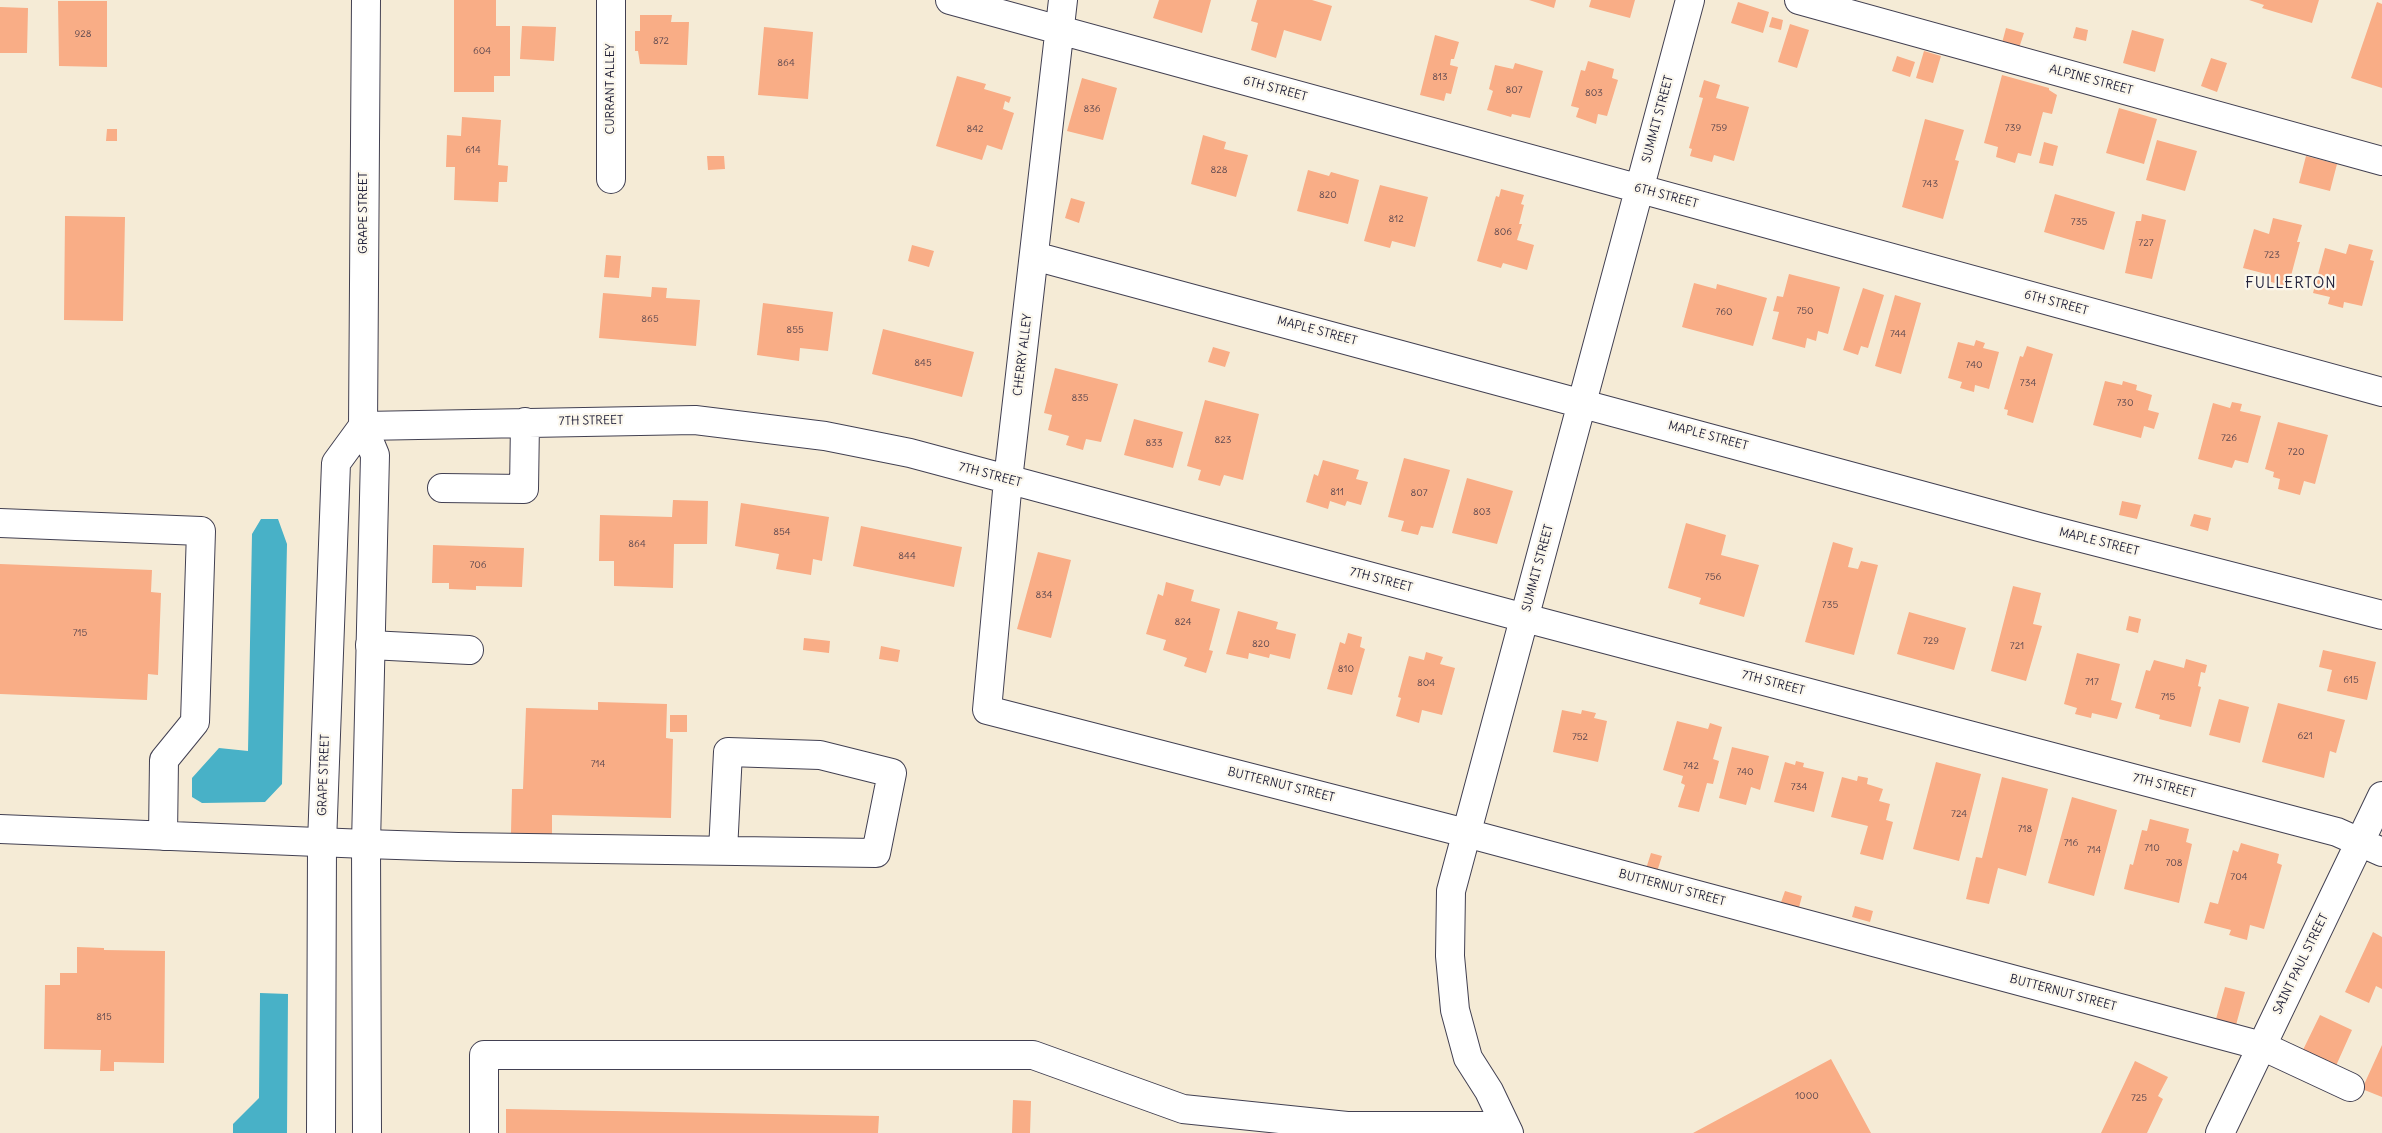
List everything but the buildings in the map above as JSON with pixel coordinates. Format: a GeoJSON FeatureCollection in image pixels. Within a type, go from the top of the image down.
{"type":"FeatureCollection","features":[{"type":"Feature","properties":{"kind":"street","name":"GRAPE STREET"},"geometry":{"type":"LineString","coordinates":[[366,0],[363,426],[375,454],[366,844],[367,1133]]}},
{"type":"Feature","properties":{"kind":"street","name":"CURRANT ALLEY"},"geometry":{"type":"LineString","coordinates":[[611,0],[611,179]]}},
{"type":"Feature","properties":{"kind":"street","name":"6TH STREET"},"geometry":{"type":"LineString","coordinates":[[950,0],[2382,392]]}},
{"type":"Feature","properties":{"kind":"street","name":"CHERRY ALLEY"},"geometry":{"type":"LineString","coordinates":[[987,710],[1008,480],[1063,0]]}},
{"type":"Feature","properties":{"kind":"street","name":"SUMMIT STREET"},"geometry":{"type":"LineString","coordinates":[[1507,1130],[1489,1091],[1468,1058],[1455,1010],[1450,956],[1451,891],[1690,0]]}},
{"type":"Feature","properties":{"kind":"street","name":"ALPINE STREET"},"geometry":{"type":"LineString","coordinates":[[1800,0],[2382,161]]}},
{"type":"Feature","properties":{"kind":"street","name":"MAPLE STREET"},"geometry":{"type":"LineString","coordinates":[[1034,256],[1582,402],[2039,527],[2382,615]]}},
{"type":"Feature","properties":{"kind":"street","name":"7TH STREET"},"geometry":{"type":"LineString","coordinates":[[363,426],[695,420],[825,436],[1008,480],[2327,829],[2371,847]]}},
{"type":"Feature","properties":{"kind":"street"},"geometry":{"type":"LineString","coordinates":[[442,488],[524,489],[525,422]]}},
{"type":"Feature","properties":{"kind":"street","name":"GRAPE STREET"},"geometry":{"type":"LineString","coordinates":[[321,1133],[322,843],[336,463],[363,426]]}},
{"type":"Feature","properties":{"kind":"street"},"geometry":{"type":"LineString","coordinates":[[0,523],[201,531],[195,722],[164,760],[163,836]]}},
{"type":"Feature","properties":{"kind":"street"},"geometry":{"type":"LineString","coordinates":[[370,645],[469,650]]}},
{"type":"Feature","properties":{"kind":"street","name":"BUTTERNUT STREET"},"geometry":{"type":"LineString","coordinates":[[987,710],[1466,833],[2262,1046],[2350,1087]]}},
{"type":"Feature","properties":{"kind":"street"},"geometry":{"type":"LineString","coordinates":[[0,829],[322,843],[876,853],[892,772],[820,755],[728,752],[724,850]]}},
{"type":"Feature","properties":{"kind":"street","name":"SAINT PAUL STREET"},"geometry":{"type":"LineString","coordinates":[[2220,1133],[2262,1046],[2371,847],[2382,796]]}},
{"type":"Feature","properties":{"kind":"street"},"geometry":{"type":"LineString","coordinates":[[484,1133],[484,1055],[1033,1055],[1183,1109],[1347,1130],[1507,1130]]}},
{"type":"Feature","properties":{"kind":"water"},"geometry":{"type":"Polygon","coordinates":[[[261,519],[278,519],[287,544],[282,784],[265,802],[202,803],[192,797],[192,778],[219,748],[248,751],[252,534],[261,519]]]}},
{"type":"Feature","properties":{"kind":"water"},"geometry":{"type":"Polygon","coordinates":[[[260,993],[288,994],[287,1133],[233,1133],[233,1124],[259,1098],[260,993]]]}},
{"type":"Feature","properties":{"kind":"district","name":"FULLERTON"},"geometry":{"type":"Point","coordinates":[2291,284]}}]}
